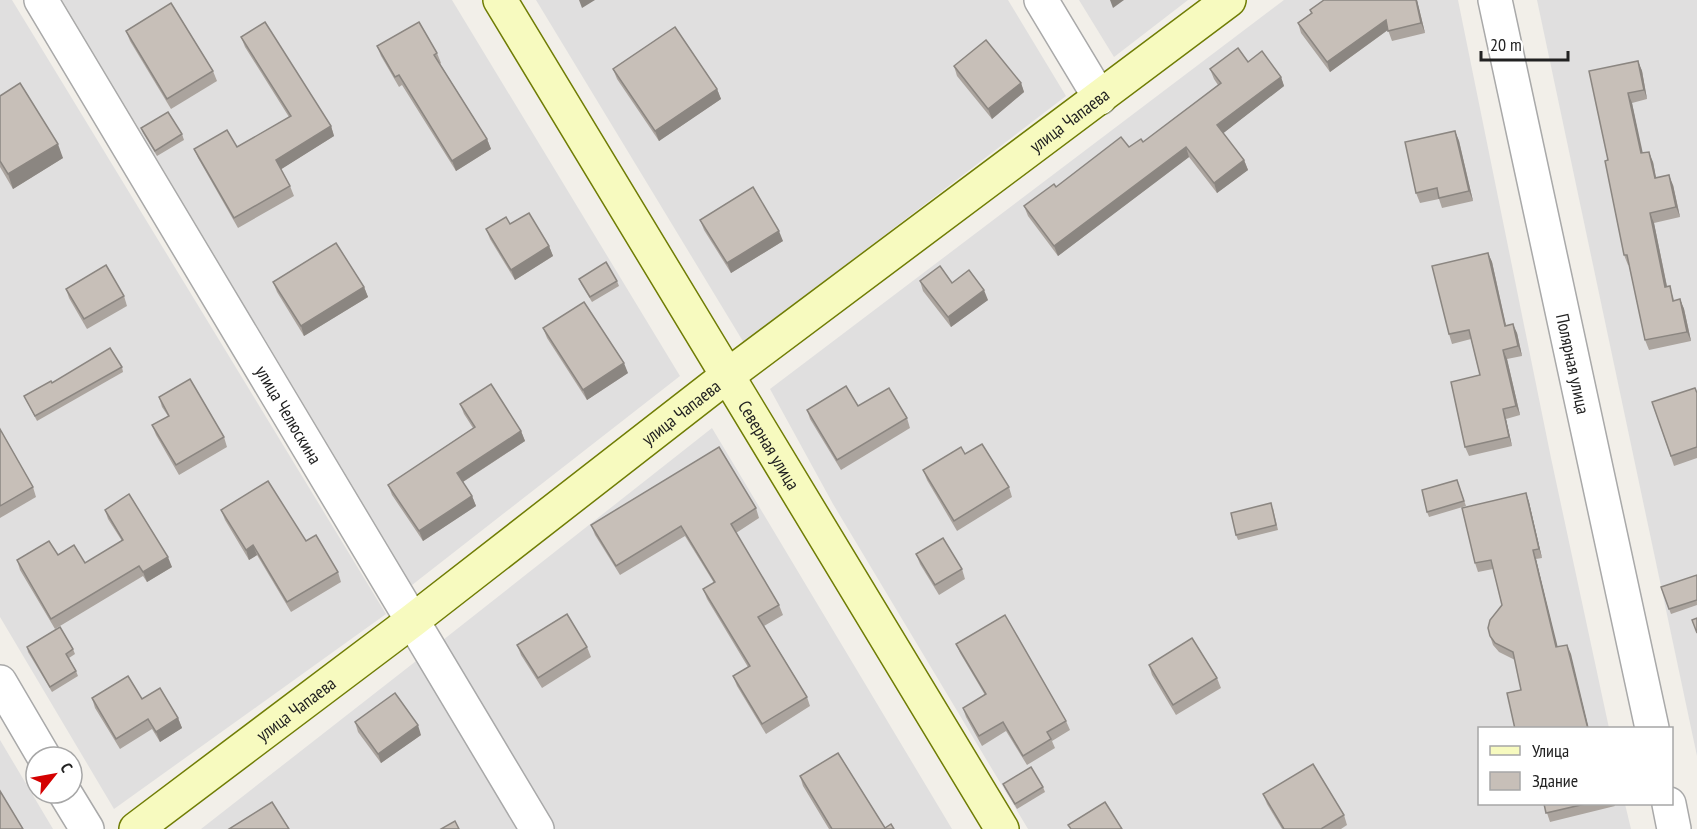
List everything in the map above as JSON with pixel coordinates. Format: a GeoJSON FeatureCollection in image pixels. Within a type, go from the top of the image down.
{"type":"FeatureCollection","features":[{"type":"Feature","properties":{"kind":"street","name":"улица Челюскина"},"geometry":{"type":"LineString","coordinates":[[41,0],[537,829]]}},
{"type":"Feature","properties":{"kind":"street","name":"Северная улица"},"geometry":{"type":"LineString","coordinates":[[500,0],[1002,829]]}},
{"type":"Feature","properties":{"kind":"street"},"geometry":{"type":"LineString","coordinates":[[1041,0],[1100,98]]}},
{"type":"Feature","properties":{"kind":"street","name":"улица Чапаева"},"geometry":{"type":"LineString","coordinates":[[136,829],[412,621],[727,376],[1229,0]]}},
{"type":"Feature","properties":{"kind":"street","name":"Полярная улица"},"geometry":{"type":"LineString","coordinates":[[1495,0],[1652,727]]}},
{"type":"Feature","properties":{"kind":"street"},"geometry":{"type":"LineString","coordinates":[[0,682],[37,745]]}},
{"type":"Feature","properties":{"kind":"street"},"geometry":{"type":"LineString","coordinates":[[73,805],[87,829]]}},
{"type":"Feature","properties":{"kind":"street"},"geometry":{"type":"LineString","coordinates":[[1669,805],[1674,829]]}},
{"type":"Feature","properties":{"kind":"shaded area"},"geometry":{"type":"Polygon","coordinates":[[[0,0],[12,0],[386,614],[114,809],[84,758],[84,745],[76,745],[0,617],[0,0]]]}},
{"type":"Feature","properties":{"kind":"shaded area"},"geometry":{"type":"Polygon","coordinates":[[[62,0],[452,0],[680,376],[412,585],[62,0]]]}},
{"type":"Feature","properties":{"kind":"shaded area"},"geometry":{"type":"Polygon","coordinates":[[[536,0],[1008,0],[1066,96],[744,343],[536,0]]]}},
{"type":"Feature","properties":{"kind":"shaded area"},"geometry":{"type":"Polygon","coordinates":[[[1079,0],[1188,0],[1114,57],[1079,0]]]}},
{"type":"Feature","properties":{"kind":"shaded area"},"geometry":{"type":"Polygon","coordinates":[[[1284,0],[1458,0],[1551,458],[1609,727],[1478,727],[1478,805],[1625,805],[1631,829],[1028,829],[833,504],[770,389],[1284,0]]]}},
{"type":"Feature","properties":{"kind":"shaded area"},"geometry":{"type":"Polygon","coordinates":[[[1537,0],[1697,0],[1697,756],[1644,506],[1537,0]]]}},
{"type":"Feature","properties":{"kind":"shaded area"},"geometry":{"type":"Polygon","coordinates":[[[712,428],[952,829],[201,829],[443,640],[712,428]]]}},
{"type":"Feature","properties":{"kind":"shaded area"},"geometry":{"type":"Polygon","coordinates":[[[0,740],[24,780],[24,805],[39,805],[53,829],[0,829],[0,740]]]}},
{"type":"Feature","properties":{"kind":"building"},"geometry":{"type":"Polygon","coordinates":[[[1324,0],[1416,0],[1421,23],[1388,31],[1386,20],[1327,62],[1298,23],[1324,0]]]}},
{"type":"Feature","properties":{"kind":"building"},"geometry":{"type":"Polygon","coordinates":[[[171,3],[213,71],[167,99],[126,31],[171,3]]]}},
{"type":"Feature","properties":{"kind":"building"},"geometry":{"type":"Polygon","coordinates":[[[265,22],[331,126],[276,160],[290,186],[234,218],[194,149],[227,130],[237,147],[291,116],[241,37],[265,22]]]}},
{"type":"Feature","properties":{"kind":"building"},"geometry":{"type":"Polygon","coordinates":[[[419,22],[437,53],[434,55],[487,139],[452,161],[399,75],[395,77],[377,46],[419,22]]]}},
{"type":"Feature","properties":{"kind":"building"},"geometry":{"type":"Polygon","coordinates":[[[675,27],[717,89],[655,131],[613,69],[675,27]]]}},
{"type":"Feature","properties":{"kind":"building"},"geometry":{"type":"Polygon","coordinates":[[[986,40],[1021,83],[988,109],[954,66],[986,40]]]}},
{"type":"Feature","properties":{"kind":"building"},"geometry":{"type":"Polygon","coordinates":[[[1238,48],[1248,62],[1262,51],[1281,77],[1217,125],[1244,160],[1214,183],[1186,147],[1054,246],[1024,206],[1054,184],[1056,187],[1121,137],[1129,147],[1141,139],[1143,142],[1221,83],[1210,69],[1238,48]]]}},
{"type":"Feature","properties":{"kind":"building"},"geometry":{"type":"Polygon","coordinates":[[[1638,61],[1644,90],[1628,93],[1641,153],[1649,152],[1655,178],[1669,175],[1676,207],[1650,213],[1665,287],[1670,286],[1673,301],[1680,299],[1687,332],[1645,340],[1627,255],[1624,255],[1605,161],[1608,160],[1589,71],[1638,61]]]}},
{"type":"Feature","properties":{"kind":"building"},"geometry":{"type":"Polygon","coordinates":[[[20,83],[58,144],[8,174],[0,161],[0,96],[20,83]]]}},
{"type":"Feature","properties":{"kind":"building"},"geometry":{"type":"Polygon","coordinates":[[[168,112],[182,134],[155,151],[141,128],[168,112]]]}},
{"type":"Feature","properties":{"kind":"building"},"geometry":{"type":"Polygon","coordinates":[[[1455,131],[1469,191],[1439,198],[1437,188],[1416,193],[1405,142],[1455,131]]]}},
{"type":"Feature","properties":{"kind":"building"},"geometry":{"type":"Polygon","coordinates":[[[753,187],[779,231],[727,263],[700,220],[753,187]]]}},
{"type":"Feature","properties":{"kind":"building"},"geometry":{"type":"Polygon","coordinates":[[[529,213],[549,246],[511,270],[486,229],[506,217],[510,224],[529,213]]]}},
{"type":"Feature","properties":{"kind":"building"},"geometry":{"type":"Polygon","coordinates":[[[336,243],[364,287],[301,326],[273,282],[336,243]]]}},
{"type":"Feature","properties":{"kind":"building"},"geometry":{"type":"Polygon","coordinates":[[[1488,253],[1505,326],[1513,324],[1518,346],[1503,350],[1516,406],[1503,409],[1509,437],[1465,447],[1451,382],[1480,375],[1469,330],[1449,334],[1432,266],[1488,253]]]}},
{"type":"Feature","properties":{"kind":"building"},"geometry":{"type":"Polygon","coordinates":[[[606,262],[617,281],[590,297],[579,279],[606,262]]]}},
{"type":"Feature","properties":{"kind":"building"},"geometry":{"type":"Polygon","coordinates":[[[106,265],[124,296],[84,319],[66,289],[106,265]]]}},
{"type":"Feature","properties":{"kind":"building"},"geometry":{"type":"Polygon","coordinates":[[[940,266],[952,283],[969,270],[984,290],[948,317],[920,281],[940,266]]]}},
{"type":"Feature","properties":{"kind":"building"},"geometry":{"type":"Polygon","coordinates":[[[584,302],[624,363],[583,390],[543,328],[584,302]]]}},
{"type":"Feature","properties":{"kind":"building"},"geometry":{"type":"Polygon","coordinates":[[[110,348],[122,367],[35,416],[24,396],[51,381],[52,383],[110,348]]]}},
{"type":"Feature","properties":{"kind":"building"},"geometry":{"type":"Polygon","coordinates":[[[190,379],[224,437],[176,465],[152,425],[169,416],[159,397],[190,379]]]}},
{"type":"Feature","properties":{"kind":"building"},"geometry":{"type":"Polygon","coordinates":[[[491,384],[521,431],[457,473],[472,496],[419,531],[388,485],[475,427],[460,404],[491,384]]]}},
{"type":"Feature","properties":{"kind":"building"},"geometry":{"type":"Polygon","coordinates":[[[846,386],[858,406],[889,388],[907,418],[837,460],[807,410],[846,386]]]}},
{"type":"Feature","properties":{"kind":"building"},"geometry":{"type":"Polygon","coordinates":[[[1695,388],[1697,393],[1697,447],[1671,456],[1652,402],[1695,388]]]}},
{"type":"Feature","properties":{"kind":"building"},"geometry":{"type":"Polygon","coordinates":[[[0,429],[33,487],[0,506],[0,429]]]}},
{"type":"Feature","properties":{"kind":"building"},"geometry":{"type":"Polygon","coordinates":[[[982,444],[1009,487],[954,521],[923,470],[961,447],[965,454],[982,444]]]}},
{"type":"Feature","properties":{"kind":"building"},"geometry":{"type":"Polygon","coordinates":[[[719,447],[756,508],[731,524],[779,605],[758,617],[807,697],[762,724],[733,676],[750,666],[703,589],[715,582],[681,526],[616,566],[591,525],[719,447]]]}},
{"type":"Feature","properties":{"kind":"building"},"geometry":{"type":"Polygon","coordinates":[[[1457,480],[1464,501],[1427,512],[1422,490],[1457,480]]]}},
{"type":"Feature","properties":{"kind":"building"},"geometry":{"type":"Polygon","coordinates":[[[268,481],[306,541],[316,535],[338,572],[287,602],[253,545],[246,550],[221,510],[268,481]]]}},
{"type":"Feature","properties":{"kind":"building"},"geometry":{"type":"Polygon","coordinates":[[[1526,493],[1539,549],[1533,550],[1556,647],[1567,645],[1588,727],[1515,727],[1507,693],[1521,690],[1513,652],[1495,643],[1488,628],[1490,620],[1502,605],[1491,560],[1475,563],[1462,508],[1526,493]]]}},
{"type":"Feature","properties":{"kind":"building"},"geometry":{"type":"Polygon","coordinates":[[[129,494],[168,557],[143,572],[139,566],[51,619],[17,560],[49,541],[58,555],[74,545],[85,563],[123,540],[105,510],[129,494]]]}},
{"type":"Feature","properties":{"kind":"building"},"geometry":{"type":"Polygon","coordinates":[[[1271,503],[1276,525],[1236,535],[1231,513],[1271,503]]]}},
{"type":"Feature","properties":{"kind":"building"},"geometry":{"type":"Polygon","coordinates":[[[943,538],[962,569],[935,585],[916,554],[943,538]]]}},
{"type":"Feature","properties":{"kind":"building"},"geometry":{"type":"Polygon","coordinates":[[[1697,575],[1697,600],[1669,609],[1661,587],[1697,575]]]}},
{"type":"Feature","properties":{"kind":"building"},"geometry":{"type":"Polygon","coordinates":[[[567,614],[587,647],[538,678],[517,645],[567,614]]]}},
{"type":"Feature","properties":{"kind":"building"},"geometry":{"type":"Polygon","coordinates":[[[1005,615],[1066,721],[1047,732],[1051,739],[1023,756],[1003,722],[979,736],[963,708],[986,694],[956,644],[1005,615]]]}},
{"type":"Feature","properties":{"kind":"building"},"geometry":{"type":"Polygon","coordinates":[[[1697,618],[1697,633],[1692,620],[1697,618]]]}},
{"type":"Feature","properties":{"kind":"building"},"geometry":{"type":"Polygon","coordinates":[[[60,627],[73,649],[66,654],[76,671],[50,687],[27,647],[60,627]]]}},
{"type":"Feature","properties":{"kind":"building"},"geometry":{"type":"Polygon","coordinates":[[[1192,638],[1217,678],[1173,705],[1149,665],[1192,638]]]}},
{"type":"Feature","properties":{"kind":"building"},"geometry":{"type":"Polygon","coordinates":[[[128,676],[142,699],[160,688],[178,718],[156,732],[148,719],[116,739],[92,698],[128,676]]]}},
{"type":"Feature","properties":{"kind":"building"},"geometry":{"type":"Polygon","coordinates":[[[395,693],[418,725],[378,754],[355,722],[395,693]]]}},
{"type":"Feature","properties":{"kind":"building"},"geometry":{"type":"Polygon","coordinates":[[[838,753],[885,828],[891,824],[894,829],[832,829],[800,776],[838,753]]]}},
{"type":"Feature","properties":{"kind":"building"},"geometry":{"type":"Polygon","coordinates":[[[1313,764],[1344,815],[1321,829],[1284,829],[1263,794],[1313,764]]]}},
{"type":"Feature","properties":{"kind":"building"},"geometry":{"type":"Polygon","coordinates":[[[1031,767],[1043,787],[1015,804],[1003,784],[1031,767]]]}},
{"type":"Feature","properties":{"kind":"building"},"geometry":{"type":"Polygon","coordinates":[[[0,791],[23,829],[0,829],[0,791]]]}},
{"type":"Feature","properties":{"kind":"building"},"geometry":{"type":"Polygon","coordinates":[[[272,802],[289,829],[229,829],[272,802]]]}},
{"type":"Feature","properties":{"kind":"building"},"geometry":{"type":"Polygon","coordinates":[[[1105,802],[1122,829],[1071,829],[1068,825],[1105,802]]]}},
{"type":"Feature","properties":{"kind":"building"},"geometry":{"type":"Polygon","coordinates":[[[1544,805],[1581,805],[1546,813],[1544,805]]]}},
{"type":"Feature","properties":{"kind":"building"},"geometry":{"type":"Polygon","coordinates":[[[455,821],[459,829],[441,829],[455,821]]]}}]}
